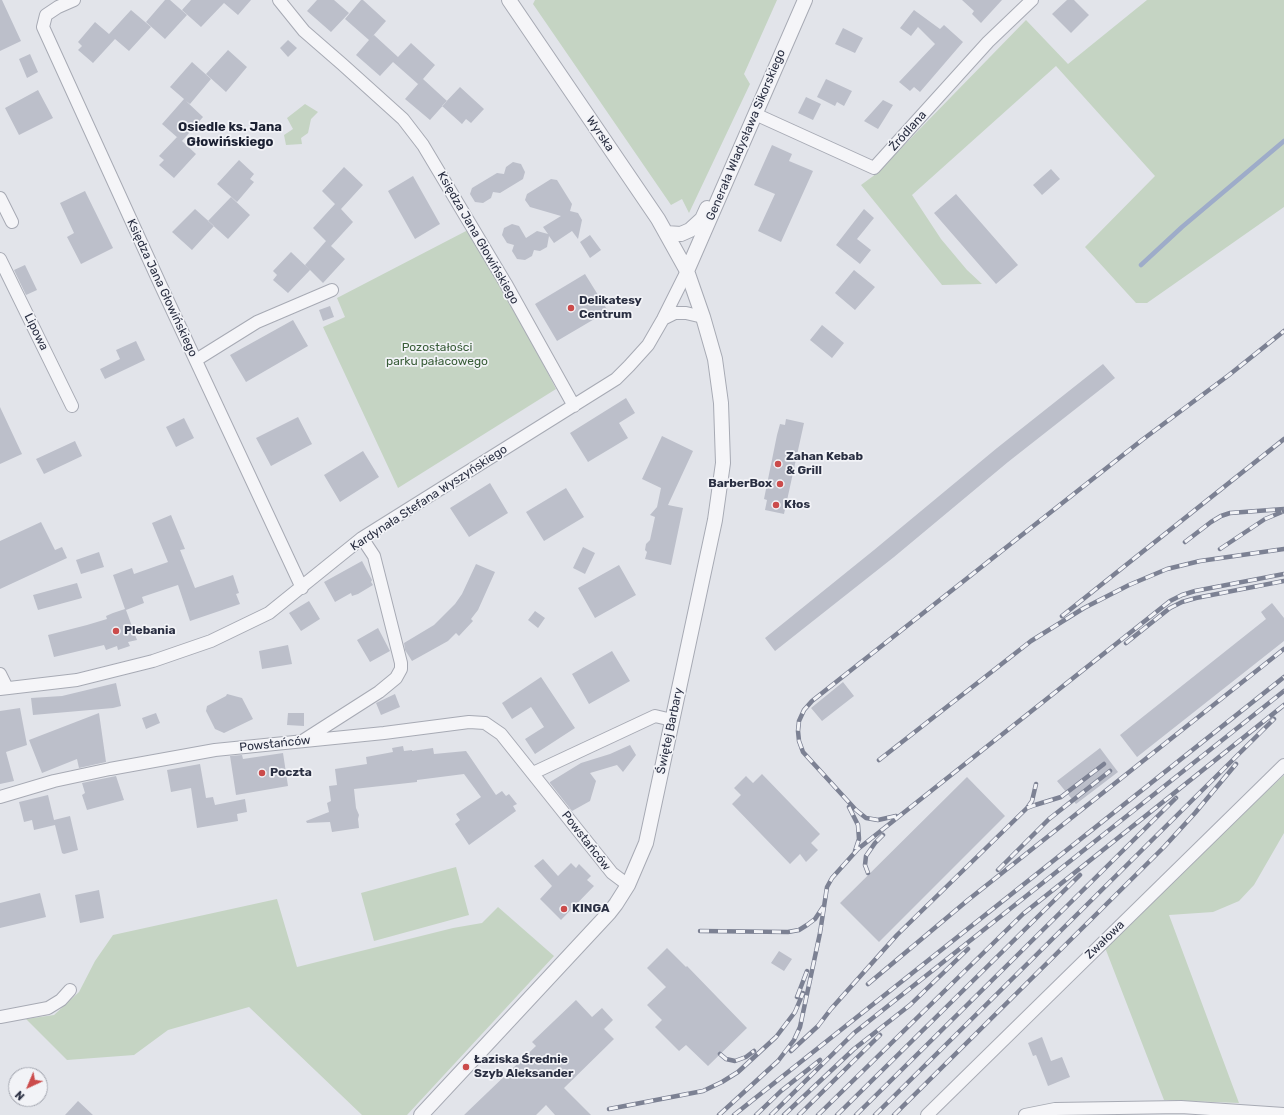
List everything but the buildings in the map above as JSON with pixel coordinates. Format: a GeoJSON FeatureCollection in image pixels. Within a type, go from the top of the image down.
{"type":"FeatureCollection","features":[{"type":"Feature","properties":{"kind":"street","name":"Księdza Jana Głowińskiego"},"geometry":{"type":"LineString","coordinates":[[74,0],[58,7],[46,15],[43,27],[302,588]]}},
{"type":"Feature","properties":{"kind":"street","name":"Księdza Jana Głowińskiego"},"geometry":{"type":"LineString","coordinates":[[279,0],[304,31],[403,119],[423,144],[506,284],[574,406]]}},
{"type":"Feature","properties":{"kind":"street","name":"Wyrska"},"geometry":{"type":"LineString","coordinates":[[509,0],[658,219],[687,271]]}},
{"type":"Feature","properties":{"kind":"street","name":"Generała Władysława Sikorskiego"},"geometry":{"type":"LineString","coordinates":[[687,271],[805,0]]}},
{"type":"Feature","properties":{"kind":"street","name":"Źródlana"},"geometry":{"type":"LineString","coordinates":[[755,114],[874,168],[988,42],[1032,0]]}},
{"type":"Feature","properties":{"kind":"street"},"geometry":{"type":"LineString","coordinates":[[666,233],[681,234],[690,230],[702,219],[728,164],[738,155]]}},
{"type":"Feature","properties":{"kind":"street"},"geometry":{"type":"LineString","coordinates":[[0,198],[12,222]]}},
{"type":"Feature","properties":{"kind":"street","name":"Lipowa"},"geometry":{"type":"LineString","coordinates":[[0,259],[72,406]]}},
{"type":"Feature","properties":{"kind":"street","name":"Kardynała Stefana Wyszyńskiego"},"geometry":{"type":"LineString","coordinates":[[0,674],[3,688],[77,680],[153,661],[212,641],[269,614],[362,538],[616,379],[630,366],[648,345],[687,271]]}},
{"type":"Feature","properties":{"kind":"street","name":"Świętej Barbary"},"geometry":{"type":"LineString","coordinates":[[421,1115],[616,904],[628,885],[646,842],[715,520],[722,463],[721,403],[715,359],[703,316],[687,271]]}},
{"type":"Feature","properties":{"kind":"street"},"geometry":{"type":"LineString","coordinates":[[196,360],[257,322],[332,290]]}},
{"type":"Feature","properties":{"kind":"street"},"geometry":{"type":"LineString","coordinates":[[663,319],[675,313],[703,316]]}},
{"type":"Feature","properties":{"kind":"street"},"geometry":{"type":"LineString","coordinates":[[302,742],[379,692],[396,678],[401,669],[401,662],[374,556],[362,538]]}},
{"type":"Feature","properties":{"kind":"street"},"geometry":{"type":"LineString","coordinates":[[533,773],[655,716],[672,720]]}},
{"type":"Feature","properties":{"kind":"street","name":"Powstańców"},"geometry":{"type":"LineString","coordinates":[[0,797],[54,781],[215,750],[384,733],[469,722],[485,723],[501,734],[612,873],[628,885]]}},
{"type":"Feature","properties":{"kind":"street","name":"Zwałowa"},"geometry":{"type":"LineString","coordinates":[[926,1115],[1284,765]]}},
{"type":"Feature","properties":{"kind":"street"},"geometry":{"type":"LineString","coordinates":[[0,1016],[48,1008],[61,1000],[70,990]]}},
{"type":"Feature","properties":{"kind":"street"},"geometry":{"type":"LineString","coordinates":[[1025,1115],[1055,1109],[1181,1107],[1284,1114]]}},
{"type":"Feature","properties":{"kind":"green space"},"geometry":{"type":"Polygon","coordinates":[[[535,0],[777,0],[744,74],[750,84],[689,213],[682,199],[671,205],[533,4],[535,0]]]}},
{"type":"Feature","properties":{"kind":"green space"},"geometry":{"type":"Polygon","coordinates":[[[1147,0],[1284,0],[1284,207],[1147,303],[1136,303],[1085,247],[1155,176],[1056,66],[912,195],[941,239],[967,270],[982,284],[942,285],[861,185],[876,174],[1026,20],[1068,64],[1147,0]]]}},
{"type":"Feature","properties":{"kind":"green space"},"geometry":{"type":"Polygon","coordinates":[[[305,104],[318,112],[311,119],[308,133],[301,138],[302,144],[286,145],[284,135],[293,129],[287,118],[305,104]]]}},
{"type":"Feature","properties":{"kind":"green space","name":"Pozostałości parku pałacowego"},"geometry":{"type":"Polygon","coordinates":[[[468,230],[492,264],[556,389],[398,488],[323,327],[345,317],[337,298],[468,230]]]}},
{"type":"Feature","properties":{"kind":"green space"},"geometry":{"type":"Polygon","coordinates":[[[1284,775],[1284,833],[1254,885],[1239,901],[1213,912],[1169,915],[1239,1103],[1164,1100],[1104,945],[1284,775]]]}},
{"type":"Feature","properties":{"kind":"green space"},"geometry":{"type":"Polygon","coordinates":[[[456,867],[469,915],[374,941],[361,893],[456,867]]]}},
{"type":"Feature","properties":{"kind":"green space"},"geometry":{"type":"Polygon","coordinates":[[[277,899],[297,967],[453,928],[482,923],[498,907],[554,956],[407,1115],[362,1115],[249,1007],[168,1030],[134,1055],[67,1060],[26,1019],[54,1015],[79,992],[95,961],[113,935],[277,899]]]}},
{"type":"Feature","properties":{"kind":"waterway"},"geometry":{"type":"LineString","coordinates":[[1141,265],[1182,227],[1284,141]]}},
{"type":"Feature","properties":{"kind":"railway"},"geometry":{"type":"LineString","coordinates":[[896,816],[878,820],[866,818],[856,810],[803,752],[799,741],[798,731],[799,721],[804,710],[812,701],[1142,440],[1229,375],[1284,331]]}},
{"type":"Feature","properties":{"kind":"railway"},"geometry":{"type":"LineString","coordinates":[[1062,616],[1284,439]]}},
{"type":"Feature","properties":{"kind":"railway"},"geometry":{"type":"LineString","coordinates":[[1185,542],[1221,516],[1230,513],[1284,509]]}},
{"type":"Feature","properties":{"kind":"railway"},"geometry":{"type":"LineString","coordinates":[[1220,549],[1265,519],[1282,512]]}},
{"type":"Feature","properties":{"kind":"railway"},"geometry":{"type":"LineString","coordinates":[[879,760],[1031,641],[1084,608],[1129,585],[1167,569],[1200,561],[1284,549]]}},
{"type":"Feature","properties":{"kind":"railway"},"geometry":{"type":"LineString","coordinates":[[719,1115],[778,1061],[794,1040],[800,1027],[820,933],[827,887],[832,878],[858,849],[1170,601],[1195,591],[1284,574]]}},
{"type":"Feature","properties":{"kind":"railway"},"geometry":{"type":"LineString","coordinates":[[1126,643],[1170,608],[1182,602],[1284,581]]}},
{"type":"Feature","properties":{"kind":"railway"},"geometry":{"type":"LineString","coordinates":[[868,984],[968,900],[1284,649]]}},
{"type":"Feature","properties":{"kind":"railway"},"geometry":{"type":"LineString","coordinates":[[734,1115],[1284,677]]}},
{"type":"Feature","properties":{"kind":"railway"},"geometry":{"type":"LineString","coordinates":[[771,1115],[854,1033],[1284,691]]}},
{"type":"Feature","properties":{"kind":"railway"},"geometry":{"type":"LineString","coordinates":[[818,1115],[1023,914],[1284,705]]}},
{"type":"Feature","properties":{"kind":"railway"},"geometry":{"type":"LineString","coordinates":[[875,1115],[1274,719]]}},
{"type":"Feature","properties":{"kind":"railway"},"geometry":{"type":"LineString","coordinates":[[1027,808],[1061,797],[1104,764]]}},
{"type":"Feature","properties":{"kind":"railway"},"geometry":{"type":"LineString","coordinates":[[894,1115],[1164,847],[1236,764]]}},
{"type":"Feature","properties":{"kind":"railway"},"geometry":{"type":"LineString","coordinates":[[998,870],[1049,819],[1110,771]]}},
{"type":"Feature","properties":{"kind":"railway"},"geometry":{"type":"LineString","coordinates":[[791,1051],[818,1026],[831,1009],[897,935],[1027,808],[1032,801],[1036,784]]}},
{"type":"Feature","properties":{"kind":"railway"},"geometry":{"type":"LineString","coordinates":[[856,1115],[1176,798]]}},
{"type":"Feature","properties":{"kind":"railway"},"geometry":{"type":"LineString","coordinates":[[849,807],[858,825],[859,839],[855,851]]}},
{"type":"Feature","properties":{"kind":"railway"},"geometry":{"type":"LineString","coordinates":[[868,873],[865,865],[866,856],[883,835]]}},
{"type":"Feature","properties":{"kind":"railway"},"geometry":{"type":"LineString","coordinates":[[837,1115],[1080,875]]}},
{"type":"Feature","properties":{"kind":"railway"},"geometry":{"type":"LineString","coordinates":[[700,931],[788,932],[799,930],[815,919],[823,907]]}},
{"type":"Feature","properties":{"kind":"railway"},"geometry":{"type":"LineString","coordinates":[[784,1115],[854,1049],[910,1005],[968,949]]}},
{"type":"Feature","properties":{"kind":"railway"},"geometry":{"type":"LineString","coordinates":[[797,997],[807,971]]}},
{"type":"Feature","properties":{"kind":"railway"},"geometry":{"type":"LineString","coordinates":[[609,1109],[703,1091],[722,1082],[738,1072],[776,1037],[795,1012],[803,993]]}},
{"type":"Feature","properties":{"kind":"railway"},"geometry":{"type":"LineString","coordinates":[[799,1115],[880,1035]]}},
{"type":"Feature","properties":{"kind":"railway"},"geometry":{"type":"LineString","coordinates":[[720,1054],[726,1059],[735,1061],[746,1057],[754,1051]]}},
{"type":"Feature","properties":{"kind":"railway"},"geometry":{"type":"LineString","coordinates":[[756,1115],[781,1091],[820,1060]]}},
{"type":"Feature","properties":{"kind":"place","name":"Delikatesy Centrum"},"geometry":{"type":"Point","coordinates":[571,308]}},
{"type":"Feature","properties":{"kind":"place","name":"Zahan Kebab & Grill"},"geometry":{"type":"Point","coordinates":[778,464]}},
{"type":"Feature","properties":{"kind":"place","name":"BarberBox"},"geometry":{"type":"Point","coordinates":[780,484]}},
{"type":"Feature","properties":{"kind":"place","name":"Kłos"},"geometry":{"type":"Point","coordinates":[776,505]}},
{"type":"Feature","properties":{"kind":"place","name":"Plebania"},"geometry":{"type":"Point","coordinates":[116,631]}},
{"type":"Feature","properties":{"kind":"place","name":"Poczta"},"geometry":{"type":"Point","coordinates":[262,773]}},
{"type":"Feature","properties":{"kind":"place","name":"KINGA"},"geometry":{"type":"Point","coordinates":[564,909]}},
{"type":"Feature","properties":{"kind":"place","name":"Łaziska Średnie Szyb Aleksander"},"geometry":{"type":"Point","coordinates":[466,1067]}},
{"type":"Feature","properties":{"kind":"district","name":"Osiedle ks. Jana Głowińskiego"},"geometry":{"type":"Point","coordinates":[230,134]}}]}
